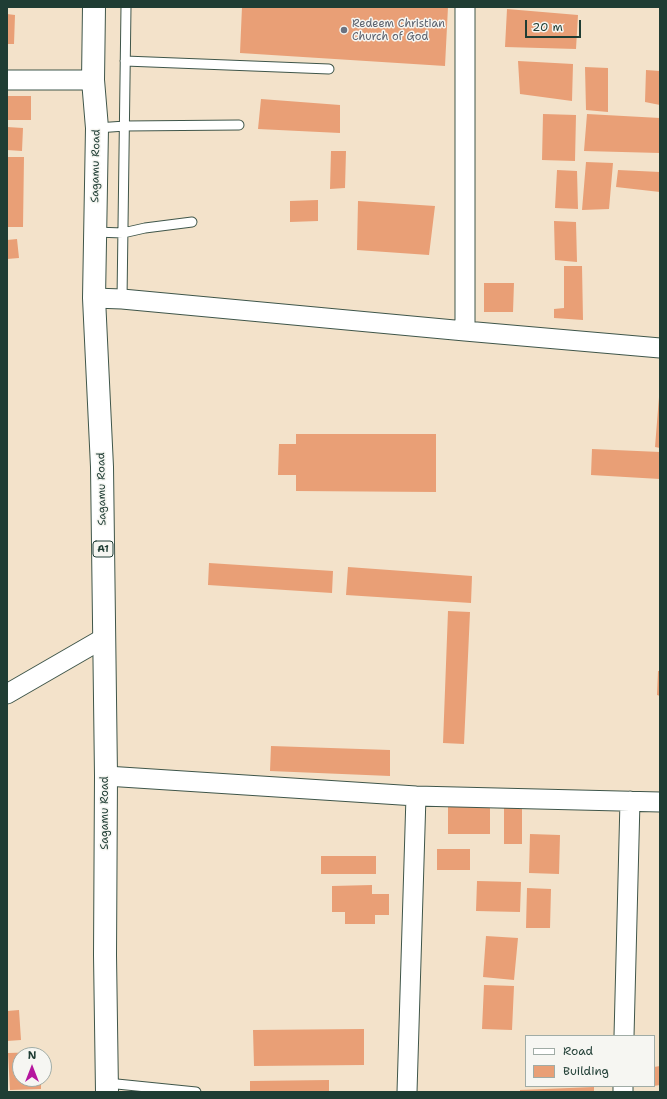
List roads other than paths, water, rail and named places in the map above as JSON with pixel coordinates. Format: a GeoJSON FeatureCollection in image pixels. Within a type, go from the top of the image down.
{"type":"FeatureCollection","features":[{"type":"Feature","properties":{"kind":"highway","name":"Sagamu Road"},"geometry":{"type":"LineString","coordinates":[[94,7],[93,80],[97,128],[94,298],[102,467],[106,776],[105,955],[107,1088]]}},
{"type":"Feature","properties":{"kind":"street"},"geometry":{"type":"LineString","coordinates":[[465,7],[465,331]]}},
{"type":"Feature","properties":{"kind":"street"},"geometry":{"type":"LineString","coordinates":[[7,80],[93,80]]}},
{"type":"Feature","properties":{"kind":"street"},"geometry":{"type":"LineString","coordinates":[[94,298],[122,299],[660,348]]}},
{"type":"Feature","properties":{"kind":"street"},"geometry":{"type":"LineString","coordinates":[[7,694],[104,638]]}},
{"type":"Feature","properties":{"kind":"street"},"geometry":{"type":"LineString","coordinates":[[106,776],[416,796],[660,802]]}},
{"type":"Feature","properties":{"kind":"street"},"geometry":{"type":"LineString","coordinates":[[407,1092],[416,796]]}},
{"type":"Feature","properties":{"kind":"street"},"geometry":{"type":"LineString","coordinates":[[624,1035],[630,801]]}},
{"type":"Feature","properties":{"kind":"lane"},"geometry":{"type":"LineString","coordinates":[[122,299],[126,7]]}},
{"type":"Feature","properties":{"kind":"lane"},"geometry":{"type":"LineString","coordinates":[[125,61],[329,70]]}},
{"type":"Feature","properties":{"kind":"lane"},"geometry":{"type":"LineString","coordinates":[[97,128],[125,126],[239,125]]}},
{"type":"Feature","properties":{"kind":"lane"},"geometry":{"type":"LineString","coordinates":[[95,232],[123,233],[145,228],[192,222]]}},
{"type":"Feature","properties":{"kind":"lane"},"geometry":{"type":"LineString","coordinates":[[107,1088],[196,1092]]}},
{"type":"Feature","properties":{"kind":"place","name":"Redeem Christian Church of God"},"geometry":{"type":"Point","coordinates":[344,30]}}]}
